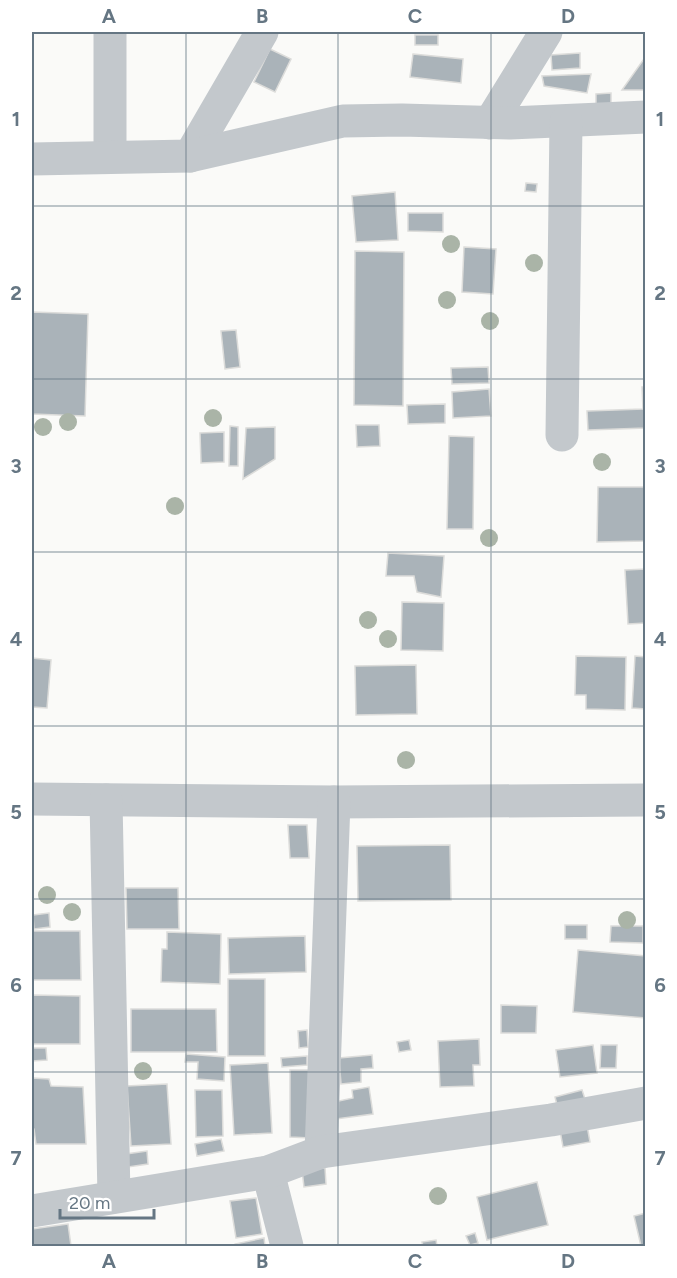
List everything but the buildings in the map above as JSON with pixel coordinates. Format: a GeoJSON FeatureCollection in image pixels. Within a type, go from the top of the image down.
{"type":"FeatureCollection","features":[{"type":"Feature","properties":{"kind":"street"},"geometry":{"type":"LineString","coordinates":[[110,32],[110,157]]}},
{"type":"Feature","properties":{"kind":"street"},"geometry":{"type":"LineString","coordinates":[[190,156],[262,32]]}},
{"type":"Feature","properties":{"kind":"street"},"geometry":{"type":"LineString","coordinates":[[490,123],[546,32]]}},
{"type":"Feature","properties":{"kind":"street"},"geometry":{"type":"LineString","coordinates":[[32,159],[190,156],[344,121],[566,122],[645,117]]}},
{"type":"Feature","properties":{"kind":"street"},"geometry":{"type":"LineString","coordinates":[[562,435],[566,122]]}},
{"type":"Feature","properties":{"kind":"street"},"geometry":{"type":"LineString","coordinates":[[32,799],[334,802],[645,800]]}},
{"type":"Feature","properties":{"kind":"street"},"geometry":{"type":"LineString","coordinates":[[106,800],[114,1197]]}},
{"type":"Feature","properties":{"kind":"street"},"geometry":{"type":"LineString","coordinates":[[321,1152],[334,802]]}},
{"type":"Feature","properties":{"kind":"street"},"geometry":{"type":"LineString","coordinates":[[32,1211],[268,1172],[321,1152],[551,1120],[645,1103]]}},
{"type":"Feature","properties":{"kind":"street"},"geometry":{"type":"LineString","coordinates":[[268,1172],[287,1246]]}}]}
